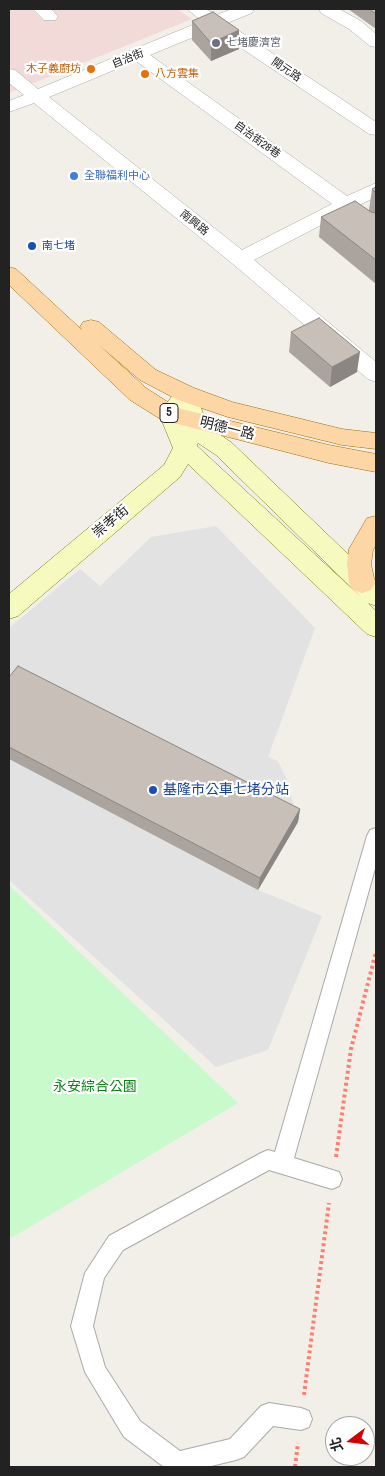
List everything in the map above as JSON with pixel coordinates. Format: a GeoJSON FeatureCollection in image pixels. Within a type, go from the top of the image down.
{"type":"FeatureCollection","features":[{"type":"Feature","properties":{"kind":"main road","name":"明德一路"},"geometry":{"type":"LineString","coordinates":[[9,258],[148,375],[186,394],[238,411],[342,437],[376,441]]}},
{"type":"Feature","properties":{"kind":"main road","name":"明德一路"},"geometry":{"type":"LineString","coordinates":[[9,274],[138,394],[170,414],[329,454],[376,463]]}},
{"type":"Feature","properties":{"kind":"main road"},"geometry":{"type":"LineString","coordinates":[[369,590],[359,564],[361,549],[376,525]]}},
{"type":"Feature","properties":{"kind":"street","name":"開元路"},"geometry":{"type":"LineString","coordinates":[[195,9],[376,130]]}},
{"type":"Feature","properties":{"kind":"street","name":"自治街"},"geometry":{"type":"LineString","coordinates":[[9,108],[246,9]]}},
{"type":"Feature","properties":{"kind":"street"},"geometry":{"type":"LineString","coordinates":[[327,9],[355,26],[376,42]]}},
{"type":"Feature","properties":{"kind":"street","name":"自治街28巷"},"geometry":{"type":"LineString","coordinates":[[138,54],[376,227]]}},
{"type":"Feature","properties":{"kind":"street","name":"南興路"},"geometry":{"type":"LineString","coordinates":[[9,74],[240,260],[376,374]]}},
{"type":"Feature","properties":{"kind":"street"},"geometry":{"type":"LineString","coordinates":[[240,260],[376,189]]}},
{"type":"Feature","properties":{"kind":"street"},"geometry":{"type":"LineString","coordinates":[[186,394],[170,414],[184,448],[376,627]]}},
{"type":"Feature","properties":{"kind":"street"},"geometry":{"type":"LineString","coordinates":[[186,394],[194,421],[204,435],[224,449],[369,590]]}},
{"type":"Feature","properties":{"kind":"street","name":"崇孝街"},"geometry":{"type":"LineString","coordinates":[[9,609],[172,471],[184,448],[194,421]]}},
{"type":"Feature","properties":{"kind":"lane"},"geometry":{"type":"LineString","coordinates":[[282,1164],[376,836]]}},
{"type":"Feature","properties":{"kind":"lane"},"geometry":{"type":"LineString","coordinates":[[301,1420],[269,1414],[236,1449],[177,1463],[132,1429],[96,1372],[82,1326],[95,1273],[116,1243],[268,1160],[332,1178]]}},
{"type":"Feature","properties":{"kind":"path"},"geometry":{"type":"LineString","coordinates":[[295,1467],[332,1178],[351,1050],[376,952]]}},
{"type":"Feature","properties":{"kind":"shaded area"},"geometry":{"type":"Polygon","coordinates":[[[9,9],[177,9],[192,19],[9,93],[9,9]]]}},
{"type":"Feature","properties":{"kind":"shaded area"},"geometry":{"type":"Polygon","coordinates":[[[216,526],[315,628],[268,757],[278,761],[287,780],[298,822],[22,681],[9,692],[9,628],[80,569],[100,586],[151,537],[216,526]]]}},
{"type":"Feature","properties":{"kind":"shaded area"},"geometry":{"type":"Polygon","coordinates":[[[9,759],[258,890],[322,916],[268,1050],[216,1067],[9,880],[9,759]]]}},
{"type":"Feature","properties":{"kind":"green space","name":"永安綜合公園"},"geometry":{"type":"Polygon","coordinates":[[[9,885],[238,1103],[13,1237],[9,1237],[9,885]]]}},
{"type":"Feature","properties":{"kind":"building"},"geometry":{"type":"Polygon","coordinates":[[[369,9],[376,9],[376,14],[369,9]]]}},
{"type":"Feature","properties":{"kind":"building"},"geometry":{"type":"Polygon","coordinates":[[[213,12],[239,30],[211,43],[192,21],[213,12]]]}},
{"type":"Feature","properties":{"kind":"building"},"geometry":{"type":"Polygon","coordinates":[[[355,201],[371,212],[376,213],[376,260],[321,217],[355,201]]]}},
{"type":"Feature","properties":{"kind":"building"},"geometry":{"type":"Polygon","coordinates":[[[319,318],[360,352],[332,367],[291,332],[319,318]]]}},
{"type":"Feature","properties":{"kind":"building","name":"基隆市公車七堵分站"},"geometry":{"type":"Polygon","coordinates":[[[18,666],[300,809],[260,878],[9,747],[9,677],[18,666]]]}},
{"type":"Feature","properties":{"kind":"place","name":"七堵慶濟宮"},"geometry":{"type":"Point","coordinates":[216,43]}},
{"type":"Feature","properties":{"kind":"place","name":"木子義廚坊"},"geometry":{"type":"Point","coordinates":[91,69]}},
{"type":"Feature","properties":{"kind":"place","name":"八方雲集"},"geometry":{"type":"Point","coordinates":[145,74]}},
{"type":"Feature","properties":{"kind":"place","name":"全聯福利中心"},"geometry":{"type":"Point","coordinates":[74,176]}},
{"type":"Feature","properties":{"kind":"place","name":"南七堵"},"geometry":{"type":"Point","coordinates":[32,246]}},
{"type":"Feature","properties":{"kind":"place","name":"基隆市公車七堵分站"},"geometry":{"type":"Point","coordinates":[153,790]}}]}
